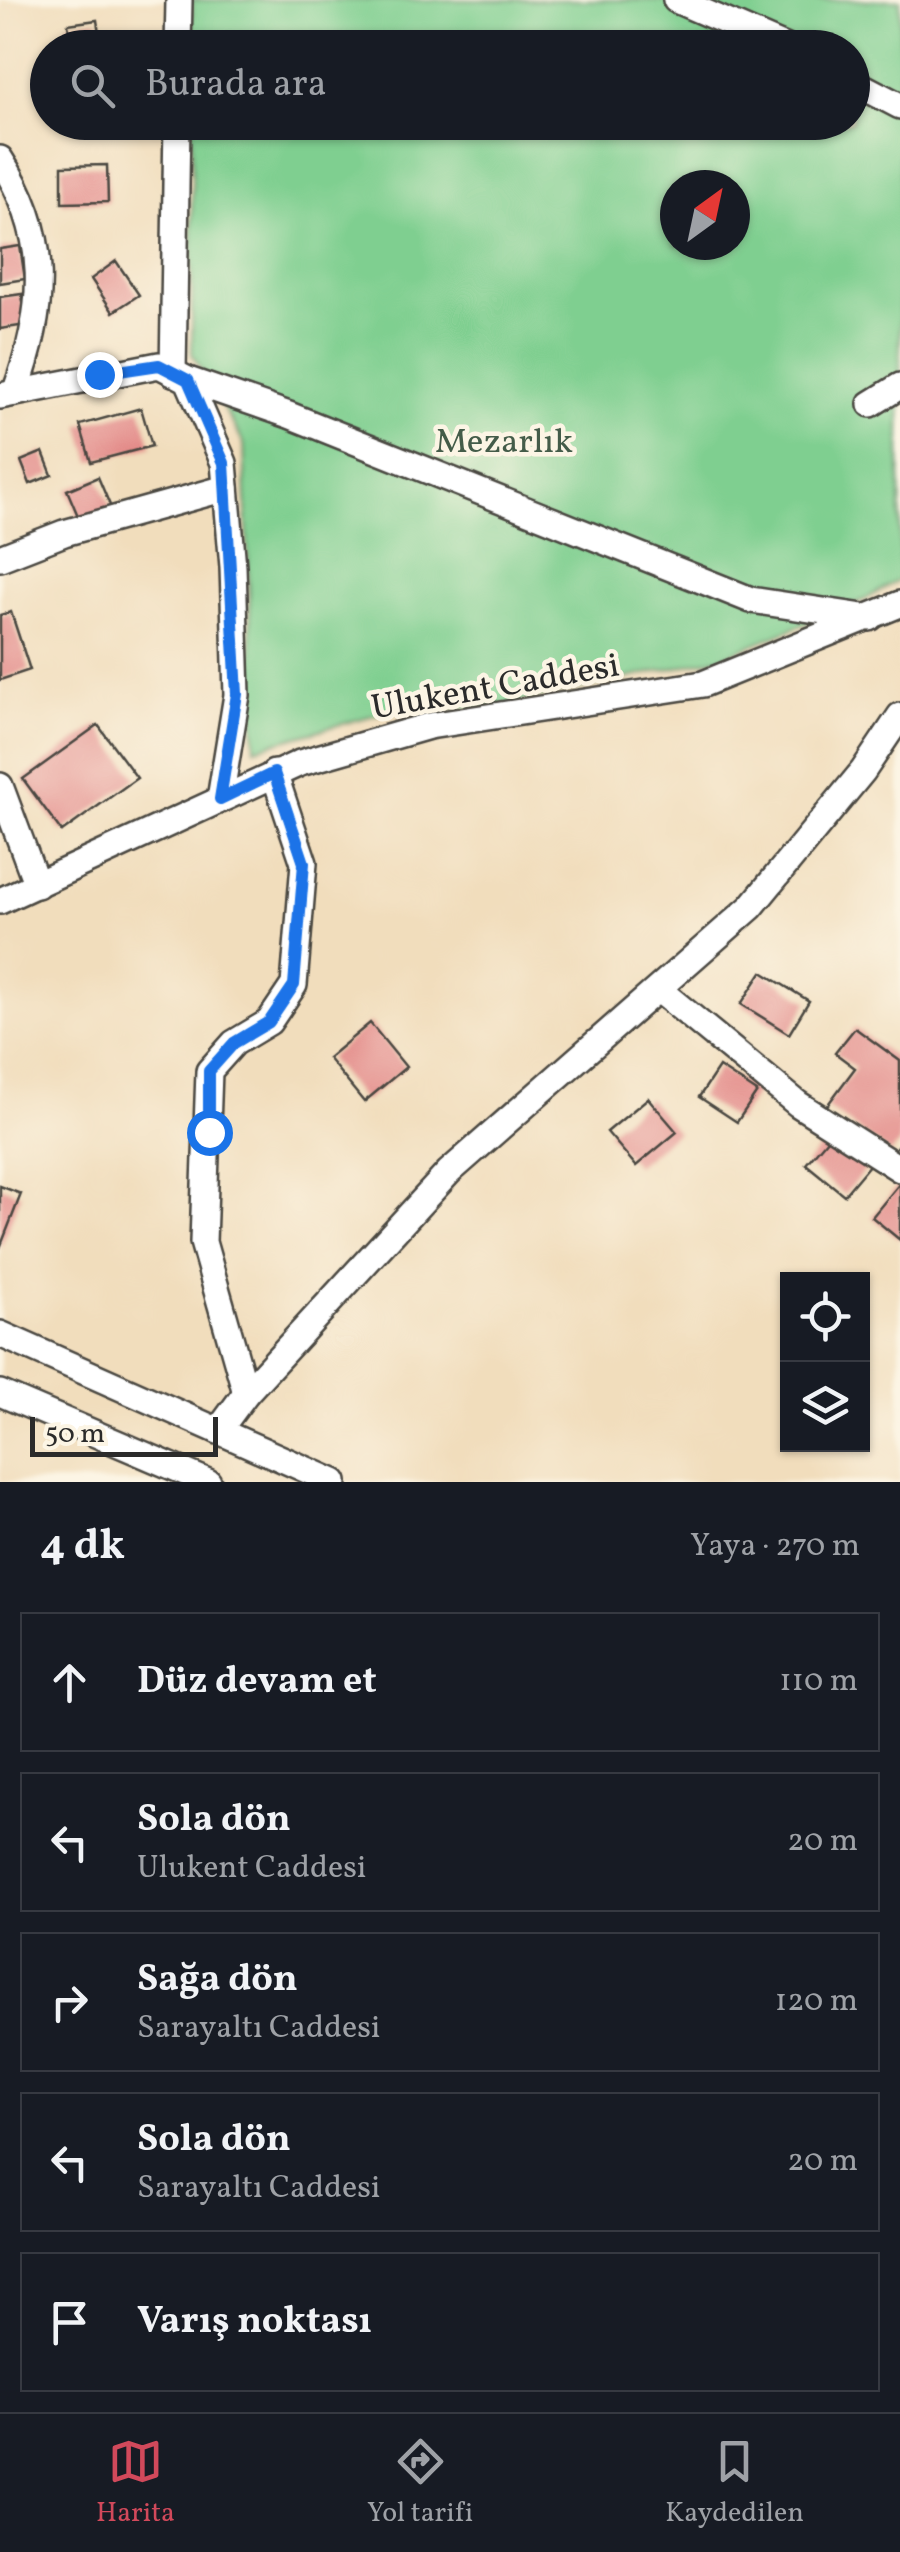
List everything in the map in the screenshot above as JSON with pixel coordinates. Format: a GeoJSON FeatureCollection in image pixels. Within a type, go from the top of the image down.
{"type":"FeatureCollection","features":[{"type":"Feature","properties":{"kind":"street"},"geometry":{"type":"LineString","coordinates":[[178,30],[179,0]]}},
{"type":"Feature","properties":{"kind":"street"},"geometry":{"type":"LineString","coordinates":[[676,0],[745,30]]}},
{"type":"Feature","properties":{"kind":"street"},"geometry":{"type":"LineString","coordinates":[[870,90],[900,106]]}},
{"type":"Feature","properties":{"kind":"street"},"geometry":{"type":"LineString","coordinates":[[177,140],[181,376],[224,463],[226,488],[237,694],[220,799]]}},
{"type":"Feature","properties":{"kind":"street"},"geometry":{"type":"LineString","coordinates":[[0,159],[22,193],[41,286],[33,345],[8,394]]}},
{"type":"Feature","properties":{"kind":"street"},"geometry":{"type":"LineString","coordinates":[[8,394],[159,365],[751,600],[870,618]]}},
{"type":"Feature","properties":{"kind":"street"},"geometry":{"type":"LineString","coordinates":[[871,404],[900,386]]}},
{"type":"Feature","properties":{"kind":"street"},"geometry":{"type":"LineString","coordinates":[[0,558],[64,533],[226,488]]}},
{"type":"Feature","properties":{"kind":"street","name":"Ulukent Caddesi"},"geometry":{"type":"LineString","coordinates":[[0,901],[274,773],[430,726],[703,684],[900,604]]}},
{"type":"Feature","properties":{"kind":"street"},"geometry":{"type":"LineString","coordinates":[[218,1431],[246,1393],[449,1172],[751,907],[862,771],[900,716]]}},
{"type":"Feature","properties":{"kind":"street"},"geometry":{"type":"LineString","coordinates":[[246,1393],[202,1242],[209,1071],[234,1043],[269,1022],[294,985],[304,863],[274,773]]}},
{"type":"Feature","properties":{"kind":"street"},"geometry":{"type":"LineString","coordinates":[[0,786],[38,885]]}},
{"type":"Feature","properties":{"kind":"street"},"geometry":{"type":"LineString","coordinates":[[659,990],[798,1104],[900,1169]]}},
{"type":"Feature","properties":{"kind":"street"},"geometry":{"type":"LineString","coordinates":[[0,1334],[334,1482]]}},
{"type":"Feature","properties":{"kind":"street"},"geometry":{"type":"LineString","coordinates":[[0,1393],[207,1482]]}},
{"type":"Feature","properties":{"kind":"green space","name":"Mezarlık"},"geometry":{"type":"Polygon","coordinates":[[[192,0],[900,0],[900,579],[864,600],[719,658],[506,705],[385,712],[255,748],[244,443],[192,354],[192,140],[870,140],[870,30],[192,30],[192,0]]]}},
{"type":"Feature","properties":{"kind":"building"},"geometry":{"type":"Polygon","coordinates":[[[97,20],[98,30],[69,30],[68,24],[97,20]]]}},
{"type":"Feature","properties":{"kind":"building"},"geometry":{"type":"Polygon","coordinates":[[[107,165],[108,202],[62,203],[62,166],[107,165]]]}},
{"type":"Feature","properties":{"kind":"building"},"geometry":{"type":"Polygon","coordinates":[[[20,246],[25,279],[0,283],[0,249],[20,246]]]}},
{"type":"Feature","properties":{"kind":"building"},"geometry":{"type":"Polygon","coordinates":[[[116,261],[139,295],[113,312],[91,279],[116,261]]]}},
{"type":"Feature","properties":{"kind":"building"},"geometry":{"type":"Polygon","coordinates":[[[22,294],[26,325],[0,329],[0,297],[22,294]]]}},
{"type":"Feature","properties":{"kind":"building"},"geometry":{"type":"Polygon","coordinates":[[[141,408],[152,446],[91,462],[80,425],[141,408]]]}},
{"type":"Feature","properties":{"kind":"building"},"geometry":{"type":"Polygon","coordinates":[[[43,452],[52,475],[30,484],[21,461],[43,452]]]}},
{"type":"Feature","properties":{"kind":"building"},"geometry":{"type":"Polygon","coordinates":[[[98,477],[112,510],[81,523],[67,490],[98,477]]]}},
{"type":"Feature","properties":{"kind":"building"},"geometry":{"type":"Polygon","coordinates":[[[11,612],[30,670],[0,680],[0,615],[11,612]]]}},
{"type":"Feature","properties":{"kind":"building"},"geometry":{"type":"Polygon","coordinates":[[[98,725],[137,778],[62,832],[23,779],[98,725]]]}},
{"type":"Feature","properties":{"kind":"building"},"geometry":{"type":"Polygon","coordinates":[[[762,972],[809,1001],[789,1034],[741,1004],[762,972]]]}},
{"type":"Feature","properties":{"kind":"building"},"geometry":{"type":"Polygon","coordinates":[[[370,1023],[406,1067],[364,1102],[328,1058],[370,1023]]]}},
{"type":"Feature","properties":{"kind":"building"},"geometry":{"type":"Polygon","coordinates":[[[855,1028],[900,1061],[900,1142],[891,1154],[826,1107],[855,1068],[835,1053],[855,1028]]]}},
{"type":"Feature","properties":{"kind":"building"},"geometry":{"type":"Polygon","coordinates":[[[719,1067],[757,1092],[737,1122],[699,1097],[719,1067]]]}},
{"type":"Feature","properties":{"kind":"building"},"geometry":{"type":"Polygon","coordinates":[[[648,1098],[677,1132],[636,1166],[607,1132],[648,1098]]]}},
{"type":"Feature","properties":{"kind":"building"},"geometry":{"type":"Polygon","coordinates":[[[833,1132],[870,1164],[844,1195],[806,1164],[833,1132]]]}},
{"type":"Feature","properties":{"kind":"building"},"geometry":{"type":"Polygon","coordinates":[[[900,1183],[900,1240],[872,1217],[900,1183]]]}},
{"type":"Feature","properties":{"kind":"building"},"geometry":{"type":"Polygon","coordinates":[[[0,1186],[21,1194],[0,1248],[0,1186]]]}},
{"type":"Feature","properties":{"kind":"route"},"geometry":{"type":"LineString","coordinates":[[99,374],[159,365],[188,380],[198,399],[224,463],[233,567],[237,694],[220,799],[274,773],[304,863],[294,985],[269,1022],[234,1043],[209,1071],[209,1132]]}}]}
